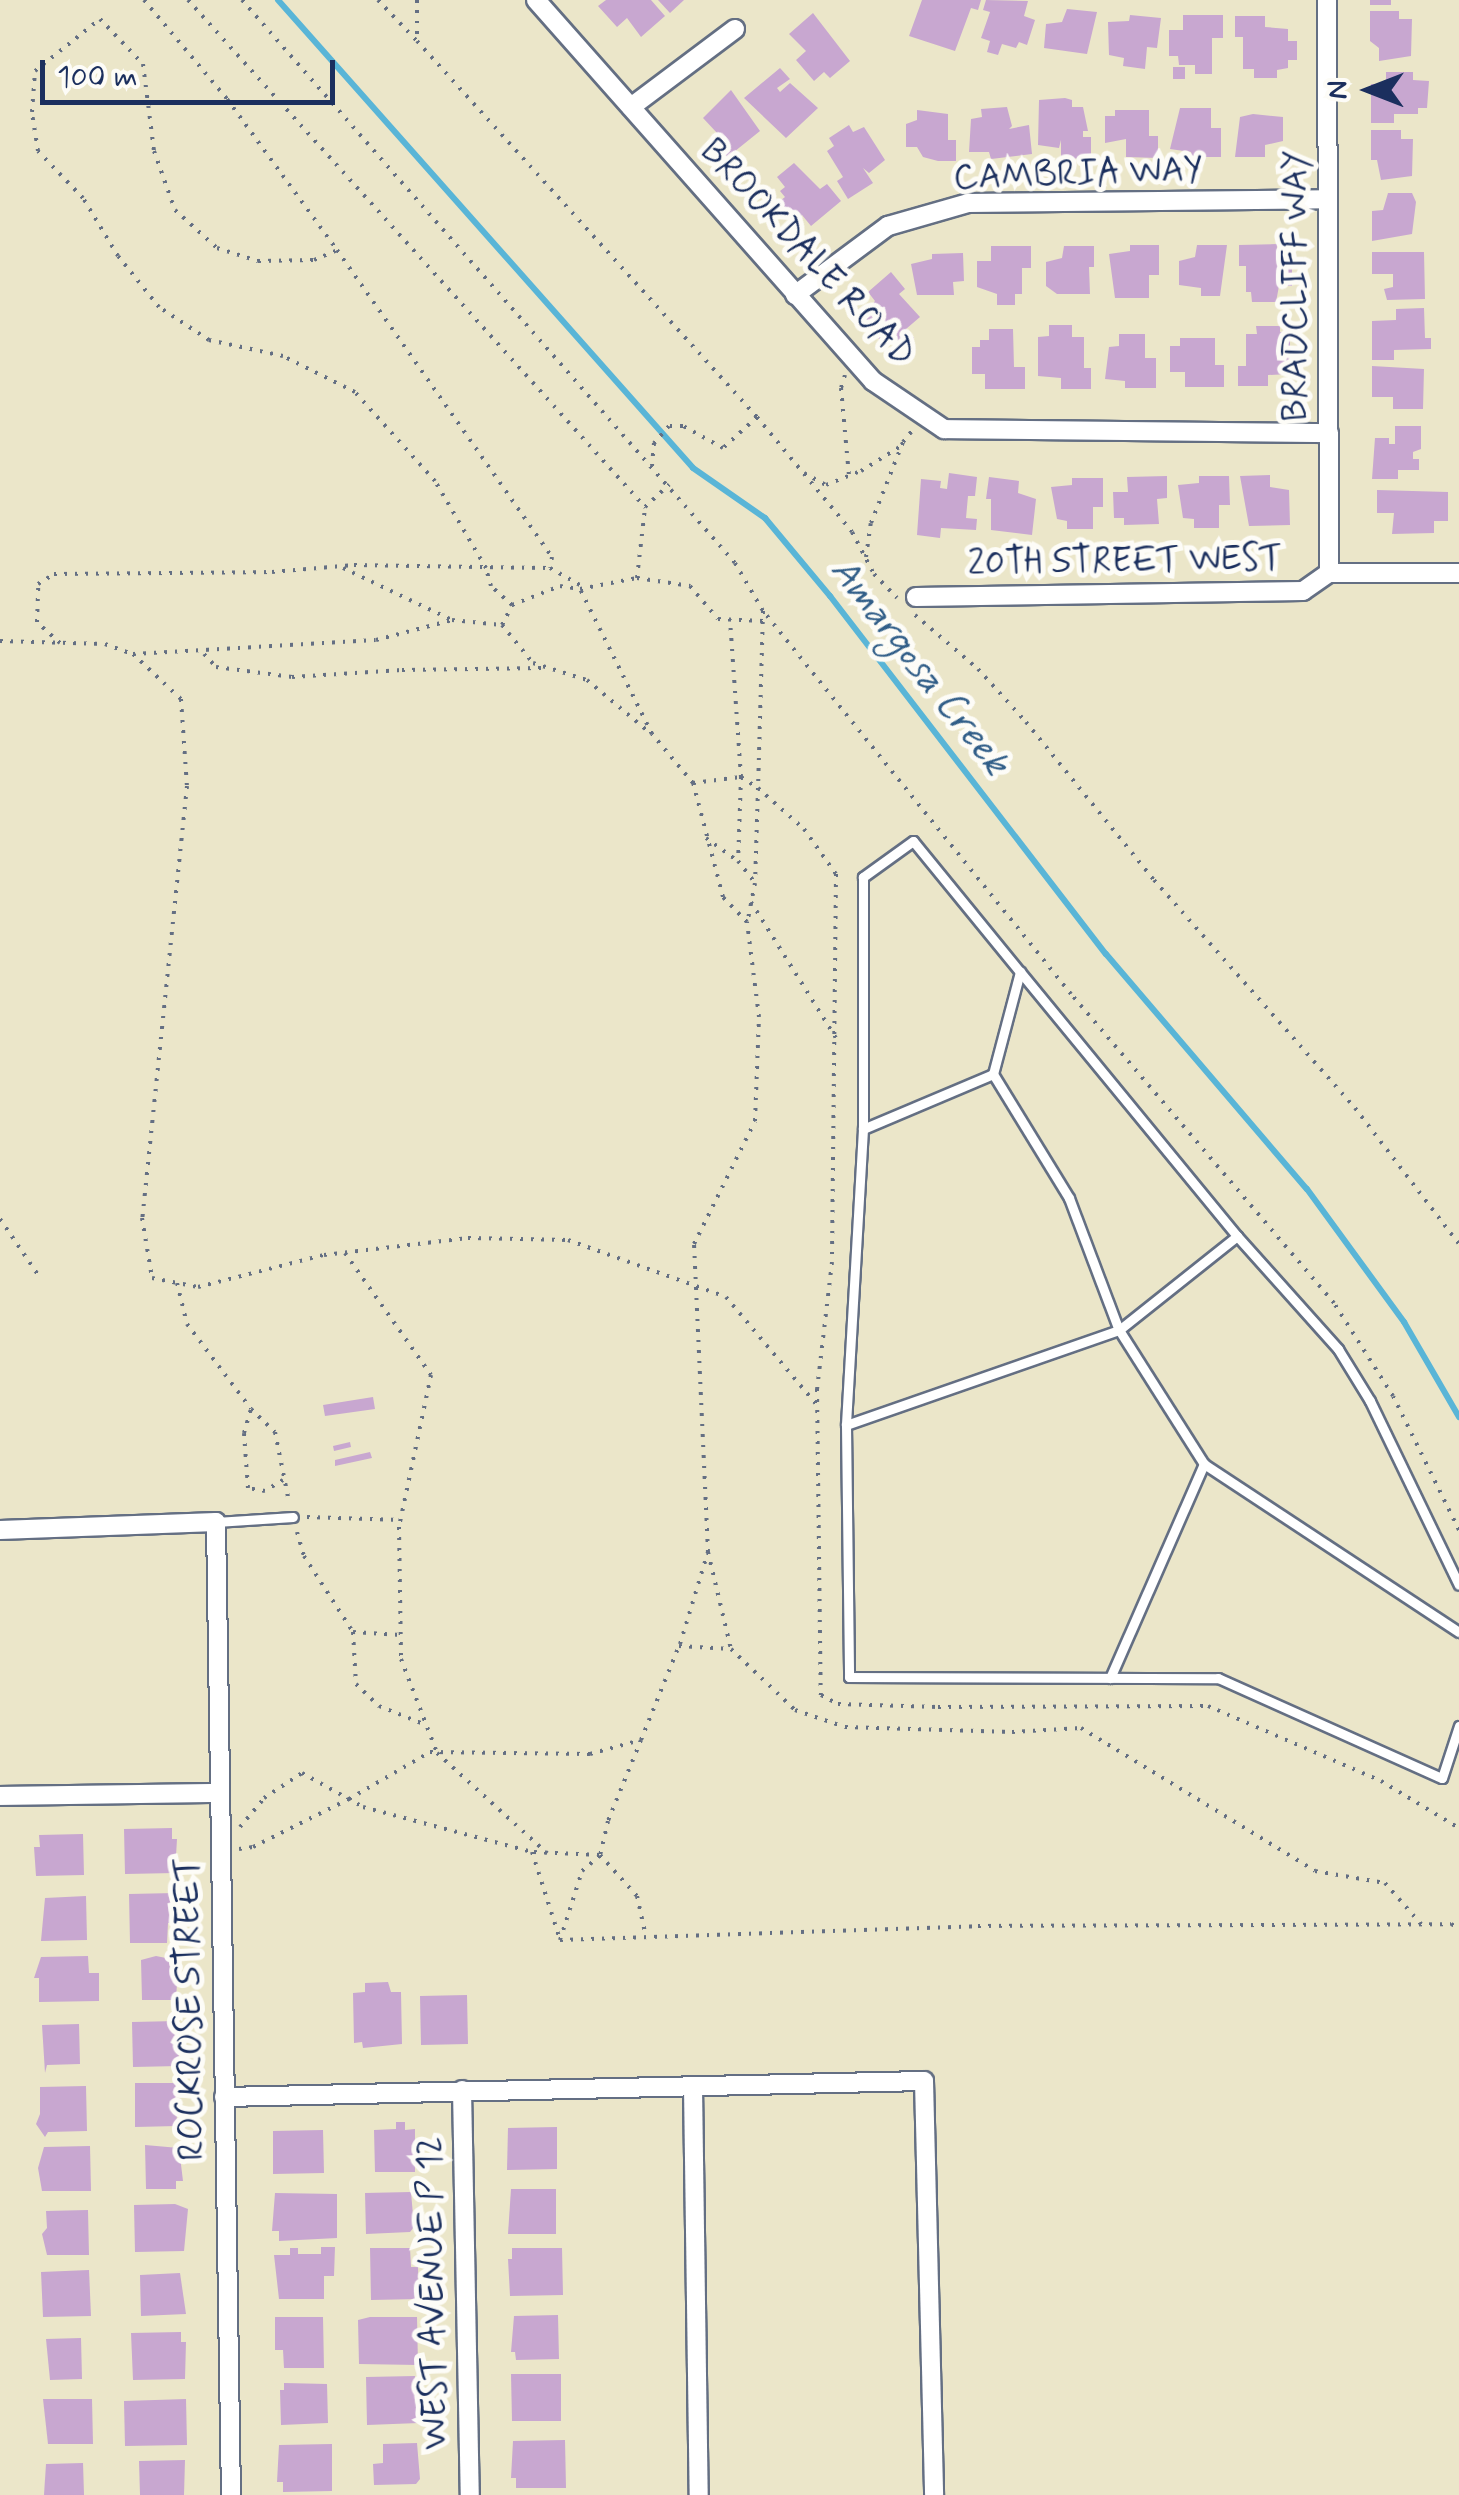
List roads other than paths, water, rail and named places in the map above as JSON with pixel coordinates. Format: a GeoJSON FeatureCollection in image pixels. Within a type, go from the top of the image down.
{"type":"FeatureCollection","features":[{"type":"Feature","properties":{"kind":"street","name":"BROOKDALE ROAD"},"geometry":{"type":"LineString","coordinates":[[536,0],[874,381],[944,429],[1329,433]]}},
{"type":"Feature","properties":{"kind":"street","name":"BRADCLIFF WAY"},"geometry":{"type":"LineString","coordinates":[[1327,0],[1329,573]]}},
{"type":"Feature","properties":{"kind":"street"},"geometry":{"type":"LineString","coordinates":[[631,106],[735,29]]}},
{"type":"Feature","properties":{"kind":"street","name":"CAMBRIA WAY"},"geometry":{"type":"LineString","coordinates":[[795,295],[888,226],[968,204],[1328,200]]}},
{"type":"Feature","properties":{"kind":"street"},"geometry":{"type":"LineString","coordinates":[[1329,573],[1459,573]]}},
{"type":"Feature","properties":{"kind":"street","name":"20TH STREET WEST"},"geometry":{"type":"LineString","coordinates":[[916,597],[1303,591],[1329,573]]}},
{"type":"Feature","properties":{"kind":"street"},"geometry":{"type":"LineString","coordinates":[[0,1530],[216,1522]]}},
{"type":"Feature","properties":{"kind":"street","name":"ROCKROSE STREET"},"geometry":{"type":"LineString","coordinates":[[216,1522],[231,2495]]}},
{"type":"Feature","properties":{"kind":"street"},"geometry":{"type":"LineString","coordinates":[[0,1796],[219,1793]]}},
{"type":"Feature","properties":{"kind":"street"},"geometry":{"type":"LineString","coordinates":[[224,2097],[924,2081],[934,2495]]}},
{"type":"Feature","properties":{"kind":"street"},"geometry":{"type":"LineString","coordinates":[[694,2087],[699,2495]]}},
{"type":"Feature","properties":{"kind":"street","name":"WEST AVENUE P 12"},"geometry":{"type":"LineString","coordinates":[[462,2090],[470,2495]]}},
{"type":"Feature","properties":{"kind":"lane"},"geometry":{"type":"LineString","coordinates":[[1459,1586],[1370,1401],[1338,1348],[1236,1236],[913,842],[862,877],[863,1129],[846,1424],[849,1677],[1218,1678],[1442,1778],[1459,1726]]}},
{"type":"Feature","properties":{"kind":"lane"},"geometry":{"type":"LineString","coordinates":[[1020,972],[993,1074],[1069,1198],[1120,1330],[1204,1464],[1459,1632]]}},
{"type":"Feature","properties":{"kind":"lane"},"geometry":{"type":"LineString","coordinates":[[863,1129],[993,1074]]}},
{"type":"Feature","properties":{"kind":"lane"},"geometry":{"type":"LineString","coordinates":[[846,1424],[1120,1330],[1236,1236]]}},
{"type":"Feature","properties":{"kind":"lane"},"geometry":{"type":"LineString","coordinates":[[1110,1678],[1204,1464]]}},
{"type":"Feature","properties":{"kind":"lane"},"geometry":{"type":"LineString","coordinates":[[216,1522],[293,1516]]}},
{"type":"Feature","properties":{"kind":"waterway","name":"Amargosa Creek"},"geometry":{"type":"LineString","coordinates":[[278,0],[693,468],[765,518],[830,596],[1106,954],[1307,1189],[1404,1322],[1459,1417]]}}]}
